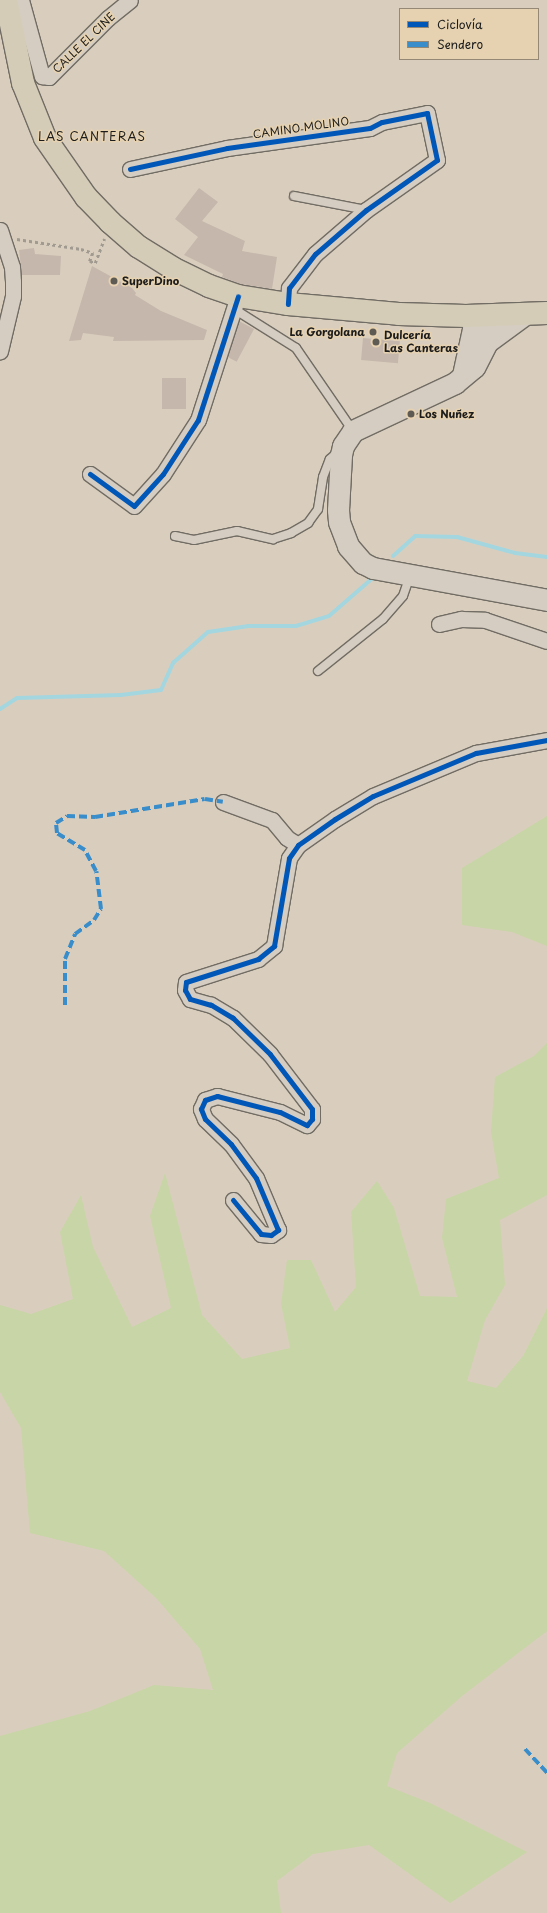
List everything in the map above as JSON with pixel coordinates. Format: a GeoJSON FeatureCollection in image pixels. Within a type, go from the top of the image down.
{"type":"FeatureCollection","features":[{"type":"Feature","properties":{"kind":"main road"},"geometry":{"type":"LineString","coordinates":[[6,0],[4,37],[45,138],[86,197],[110,222],[139,247],[172,268],[209,286],[236,302],[288,304],[443,315],[478,328],[525,314],[547,313]]}},
{"type":"Feature","properties":{"kind":"main road"},"geometry":{"type":"LineString","coordinates":[[478,328],[463,376],[445,388],[348,439],[338,510],[339,522],[348,546],[363,562],[373,568],[547,600]]}},
{"type":"Feature","properties":{"kind":"street","name":"CALLE EL CINE"},"geometry":{"type":"LineString","coordinates":[[21,0],[42,76],[49,77],[108,18],[130,0]]}},
{"type":"Feature","properties":{"kind":"street","name":"CAMINO MOLINO"},"geometry":{"type":"LineString","coordinates":[[130,169],[227,148],[370,128],[382,122],[427,113],[437,160],[366,210]]}},
{"type":"Feature","properties":{"kind":"street"},"geometry":{"type":"LineString","coordinates":[[288,304],[289,288],[315,254],[366,210]]}},
{"type":"Feature","properties":{"kind":"street"},"geometry":{"type":"LineString","coordinates":[[0,351],[12,296],[12,267],[2,233]]}},
{"type":"Feature","properties":{"kind":"street"},"geometry":{"type":"LineString","coordinates":[[90,474],[134,506],[163,474],[198,420],[236,302]]}},
{"type":"Feature","properties":{"kind":"street"},"geometry":{"type":"LineString","coordinates":[[439,624],[461,618],[485,620],[547,641]]}},
{"type":"Feature","properties":{"kind":"street"},"geometry":{"type":"LineString","coordinates":[[233,1200],[261,1234],[271,1235],[278,1230],[256,1178],[236,1150],[205,1119],[201,1109],[205,1100],[217,1096],[280,1112],[306,1125],[312,1119],[312,1109],[270,1054],[233,1018],[211,1005],[190,999],[184,990],[186,982],[258,959],[274,946],[286,869],[289,858],[298,845],[373,796],[476,753],[547,740]]}},
{"type":"Feature","properties":{"kind":"street"},"geometry":{"type":"LineString","coordinates":[[223,802],[272,820],[287,838],[298,845]]}},
{"type":"Feature","properties":{"kind":"lane"},"geometry":{"type":"LineString","coordinates":[[294,196],[366,210]]}},
{"type":"Feature","properties":{"kind":"lane"},"geometry":{"type":"LineString","coordinates":[[175,536],[194,540],[237,530],[273,539],[291,533],[308,523],[318,509],[323,477],[330,459],[348,439],[296,348],[236,302]]}},
{"type":"Feature","properties":{"kind":"lane"},"geometry":{"type":"LineString","coordinates":[[318,671],[383,619],[403,596],[410,576]]}},
{"type":"Feature","properties":{"kind":"path"},"geometry":{"type":"LineString","coordinates":[[2,233],[81,249],[93,253],[90,261],[95,263],[110,222]]}},
{"type":"Feature","properties":{"kind":"green space"},"geometry":{"type":"Polygon","coordinates":[[[547,816],[547,946],[512,932],[462,925],[462,868],[547,816]]]}},
{"type":"Feature","properties":{"kind":"green space"},"geometry":{"type":"Polygon","coordinates":[[[547,1043],[547,1195],[500,1220],[505,1285],[485,1320],[467,1381],[496,1388],[523,1356],[547,1308],[547,1631],[462,1696],[397,1753],[387,1786],[430,1803],[527,1852],[450,1903],[369,1845],[313,1854],[277,1881],[281,1913],[0,1913],[0,1736],[90,1711],[154,1685],[213,1690],[200,1649],[156,1598],[104,1551],[30,1533],[21,1428],[0,1392],[0,1305],[31,1314],[73,1299],[60,1232],[81,1195],[93,1247],[132,1327],[171,1308],[150,1216],[165,1173],[202,1315],[242,1359],[290,1348],[281,1304],[287,1260],[311,1260],[335,1312],[356,1287],[351,1212],[377,1181],[394,1208],[420,1296],[457,1297],[442,1238],[446,1199],[499,1178],[491,1132],[495,1077],[534,1056],[547,1043]]]}},
{"type":"Feature","properties":{"kind":"building"},"geometry":{"type":"Polygon","coordinates":[[[199,188],[218,202],[202,221],[245,241],[242,251],[277,257],[272,289],[241,284],[222,277],[223,274],[184,255],[198,237],[175,219],[199,188]]]}},
{"type":"Feature","properties":{"kind":"building"},"geometry":{"type":"Polygon","coordinates":[[[34,248],[35,254],[61,256],[60,275],[22,275],[19,250],[34,248]]]}},
{"type":"Feature","properties":{"kind":"building"},"geometry":{"type":"Polygon","coordinates":[[[92,266],[132,288],[136,293],[135,295],[161,311],[207,330],[204,340],[113,341],[114,337],[83,333],[81,340],[69,341],[92,266]]]}},
{"type":"Feature","properties":{"kind":"building"},"geometry":{"type":"Polygon","coordinates":[[[239,321],[254,329],[237,362],[222,354],[239,321]]]}},
{"type":"Feature","properties":{"kind":"building"},"geometry":{"type":"Polygon","coordinates":[[[363,338],[400,341],[398,363],[361,360],[363,338]]]}},
{"type":"Feature","properties":{"kind":"building"},"geometry":{"type":"Polygon","coordinates":[[[162,378],[186,378],[186,409],[162,409],[162,378]]]}},
{"type":"Feature","properties":{"kind":"waterway"},"geometry":{"type":"LineString","coordinates":[[393,556],[415,536],[457,537],[515,553],[547,557]]}},
{"type":"Feature","properties":{"kind":"waterway"},"geometry":{"type":"LineString","coordinates":[[0,709],[17,698],[121,695],[161,690],[173,663],[208,632],[249,626],[296,626],[329,616],[375,576]]}},
{"type":"Feature","properties":{"kind":"marked path"},"geometry":{"type":"LineString","coordinates":[[65,1005],[65,959],[75,934],[94,920],[101,909],[96,871],[85,850],[57,833],[56,823],[67,816],[95,817],[205,799],[223,802]]}},
{"type":"Feature","properties":{"kind":"marked path"},"geometry":{"type":"LineString","coordinates":[[525,1749],[547,1773]]}},
{"type":"Feature","properties":{"kind":"cycle path"},"geometry":{"type":"LineString","coordinates":[[130,169],[227,148],[370,128],[382,122],[427,113],[437,160],[366,210],[315,254],[289,288],[288,304]]}},
{"type":"Feature","properties":{"kind":"cycle path"},"geometry":{"type":"LineString","coordinates":[[90,474],[134,506],[163,474],[198,420],[238,296]]}},
{"type":"Feature","properties":{"kind":"cycle path"},"geometry":{"type":"LineString","coordinates":[[233,1200],[261,1234],[271,1235],[278,1230],[256,1178],[231,1144],[205,1119],[201,1109],[205,1100],[217,1096],[280,1112],[307,1125],[312,1119],[312,1109],[270,1054],[233,1018],[211,1005],[190,999],[185,990],[186,982],[258,959],[274,946],[289,858],[298,845],[335,819],[373,796],[476,753],[547,740]]}},
{"type":"Feature","properties":{"kind":"place","name":"SuperDino"},"geometry":{"type":"Point","coordinates":[114,281]}},
{"type":"Feature","properties":{"kind":"place","name":"La Gorgolana"},"geometry":{"type":"Point","coordinates":[373,332]}},
{"type":"Feature","properties":{"kind":"place","name":"Dulcería Las Canteras"},"geometry":{"type":"Point","coordinates":[376,342]}},
{"type":"Feature","properties":{"kind":"place","name":"Los Nuñez"},"geometry":{"type":"Point","coordinates":[411,414]}},
{"type":"Feature","properties":{"kind":"district","name":"LAS CANTERAS"},"geometry":{"type":"Point","coordinates":[92,137]}}]}
